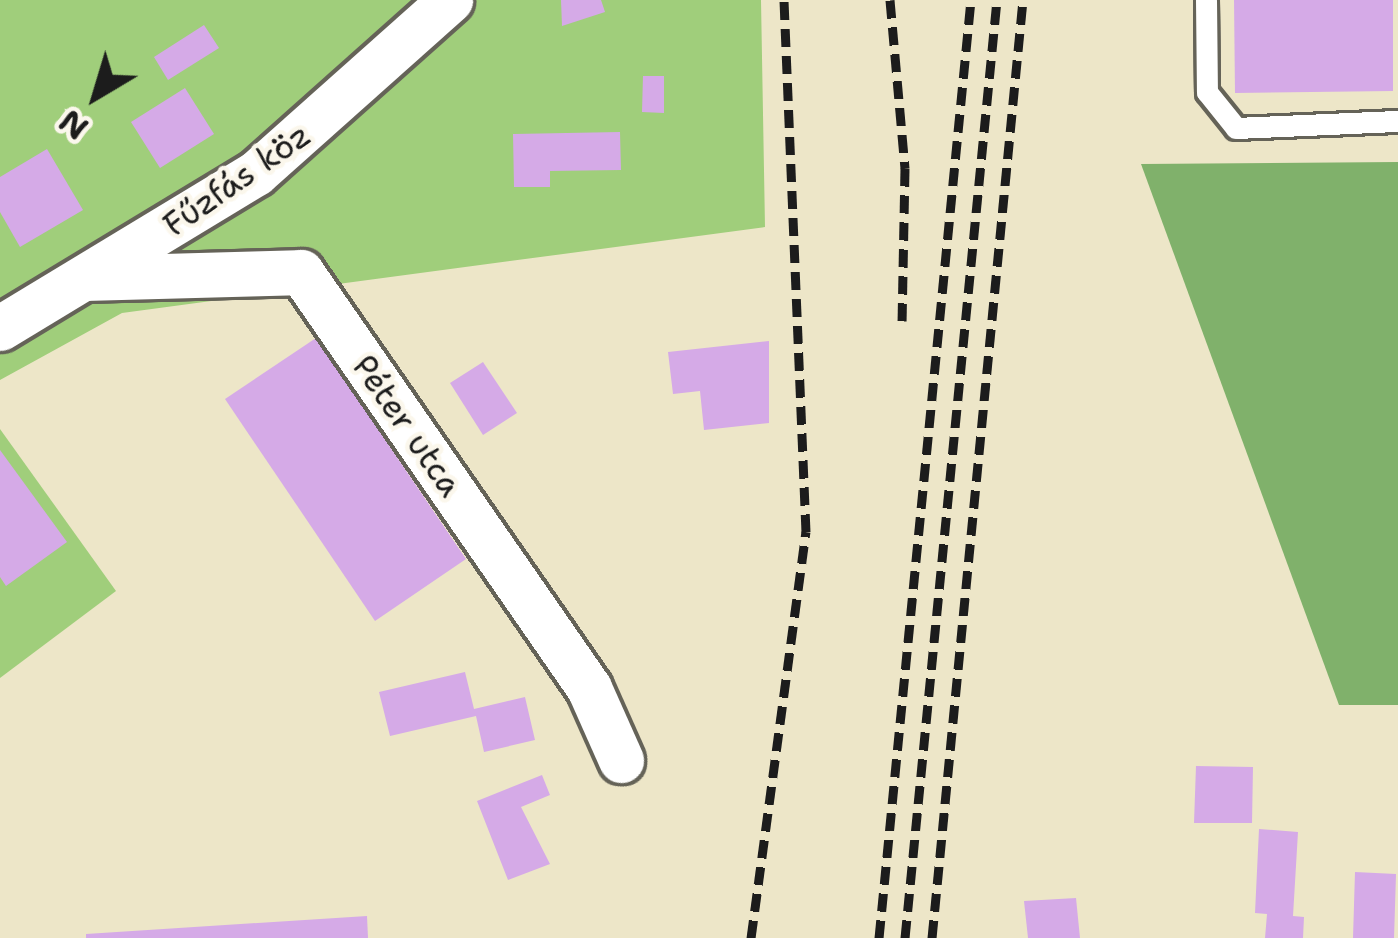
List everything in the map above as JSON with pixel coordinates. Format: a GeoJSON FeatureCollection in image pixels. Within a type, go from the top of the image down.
{"type":"FeatureCollection","features":[{"type":"Feature","properties":{"kind":"street","name":"Fűzfás köz"},"geometry":{"type":"LineString","coordinates":[[0,328],[256,173],[450,0]]}},
{"type":"Feature","properties":{"kind":"street","name":"Péter utca"},"geometry":{"type":"LineString","coordinates":[[88,278],[301,272],[590,688],[621,760]]}},
{"type":"Feature","properties":{"kind":"lane"},"geometry":{"type":"LineString","coordinates":[[1206,0],[1207,92],[1236,128],[1398,121]]}},
{"type":"Feature","properties":{"kind":"green space"},"geometry":{"type":"Polygon","coordinates":[[[0,0],[761,0],[765,227],[122,313],[0,380],[0,0]]]}},
{"type":"Feature","properties":{"kind":"green space"},"geometry":{"type":"Polygon","coordinates":[[[1398,162],[1398,705],[1339,705],[1141,164],[1398,162]]]}},
{"type":"Feature","properties":{"kind":"green space"},"geometry":{"type":"Polygon","coordinates":[[[0,429],[116,591],[0,678],[0,429]]]}},
{"type":"Feature","properties":{"kind":"building"},"geometry":{"type":"Polygon","coordinates":[[[561,0],[601,0],[605,12],[562,26],[561,0]]]}},
{"type":"Feature","properties":{"kind":"building"},"geometry":{"type":"Polygon","coordinates":[[[1234,0],[1393,0],[1393,91],[1235,93],[1234,0]]]}},
{"type":"Feature","properties":{"kind":"building"},"geometry":{"type":"Polygon","coordinates":[[[204,25],[219,48],[168,80],[154,57],[204,25]]]}},
{"type":"Feature","properties":{"kind":"building"},"geometry":{"type":"Polygon","coordinates":[[[643,76],[664,76],[664,113],[642,112],[643,76]]]}},
{"type":"Feature","properties":{"kind":"building"},"geometry":{"type":"Polygon","coordinates":[[[185,88],[214,134],[160,168],[131,122],[185,88]]]}},
{"type":"Feature","properties":{"kind":"building"},"geometry":{"type":"Polygon","coordinates":[[[620,132],[621,170],[550,171],[550,187],[514,187],[513,134],[620,132]]]}},
{"type":"Feature","properties":{"kind":"building"},"geometry":{"type":"Polygon","coordinates":[[[47,149],[83,210],[20,247],[0,212],[0,177],[47,149]]]}},
{"type":"Feature","properties":{"kind":"building"},"geometry":{"type":"Polygon","coordinates":[[[316,338],[466,559],[375,621],[225,399],[316,338]]]}},
{"type":"Feature","properties":{"kind":"building"},"geometry":{"type":"Polygon","coordinates":[[[769,341],[769,423],[704,430],[700,391],[673,394],[668,352],[769,341]]]}},
{"type":"Feature","properties":{"kind":"building"},"geometry":{"type":"Polygon","coordinates":[[[483,362],[517,413],[483,435],[450,383],[483,362]]]}},
{"type":"Feature","properties":{"kind":"building"},"geometry":{"type":"Polygon","coordinates":[[[0,450],[67,542],[6,586],[0,577],[0,450]]]}},
{"type":"Feature","properties":{"kind":"building"},"geometry":{"type":"Polygon","coordinates":[[[465,672],[474,709],[525,697],[535,740],[484,752],[476,716],[390,736],[379,692],[465,672]]]}},
{"type":"Feature","properties":{"kind":"building"},"geometry":{"type":"Polygon","coordinates":[[[1196,766],[1253,767],[1252,823],[1194,823],[1196,766]]]}},
{"type":"Feature","properties":{"kind":"building"},"geometry":{"type":"Polygon","coordinates":[[[542,775],[550,795],[521,807],[550,864],[508,880],[477,801],[542,775]]]}},
{"type":"Feature","properties":{"kind":"building"},"geometry":{"type":"Polygon","coordinates":[[[1259,829],[1298,832],[1293,916],[1304,917],[1303,938],[1265,938],[1267,914],[1255,913],[1259,829]]]}},
{"type":"Feature","properties":{"kind":"building"},"geometry":{"type":"Polygon","coordinates":[[[1355,872],[1396,874],[1394,938],[1353,938],[1355,872]]]}},
{"type":"Feature","properties":{"kind":"building"},"geometry":{"type":"Polygon","coordinates":[[[1076,898],[1080,938],[1028,938],[1024,901],[1076,898]]]}},
{"type":"Feature","properties":{"kind":"building"},"geometry":{"type":"Polygon","coordinates":[[[367,916],[368,938],[86,938],[86,934],[367,916]]]}},
{"type":"Feature","properties":{"kind":"railway"},"geometry":{"type":"LineString","coordinates":[[751,938],[806,532],[784,0]]}},
{"type":"Feature","properties":{"kind":"railway"},"geometry":{"type":"LineString","coordinates":[[890,0],[905,168],[902,321]]}},
{"type":"Feature","properties":{"kind":"railway"},"geometry":{"type":"LineString","coordinates":[[879,938],[971,0]]}},
{"type":"Feature","properties":{"kind":"railway"},"geometry":{"type":"LineString","coordinates":[[905,938],[997,0]]}},
{"type":"Feature","properties":{"kind":"railway"},"geometry":{"type":"LineString","coordinates":[[932,938],[1023,0]]}}]}
